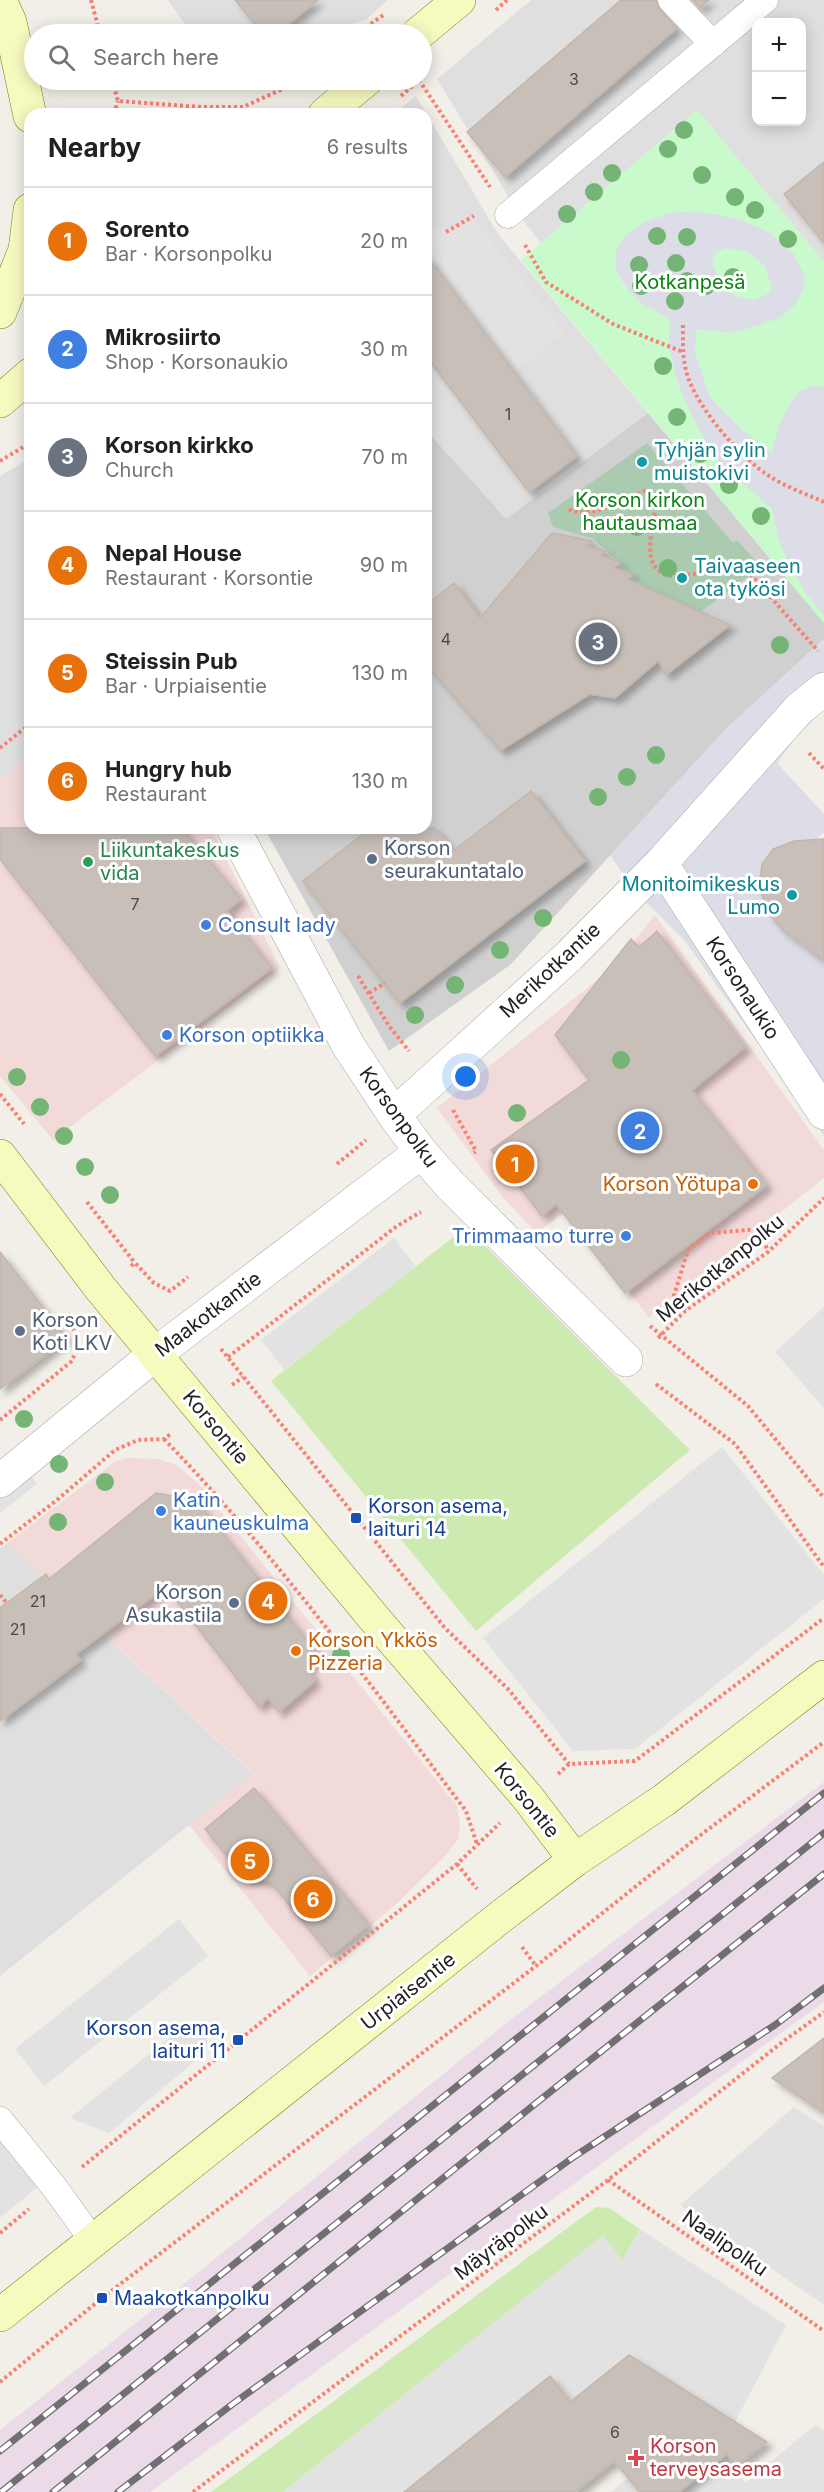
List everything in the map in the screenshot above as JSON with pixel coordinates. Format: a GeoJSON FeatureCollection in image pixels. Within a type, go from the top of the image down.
{"type":"FeatureCollection","features":[{"type":"Feature","properties":{"kind":"main road"},"geometry":{"type":"LineString","coordinates":[[0,0],[10,22],[24,88]]}},
{"type":"Feature","properties":{"kind":"main road"},"geometry":{"type":"LineString","coordinates":[[430,24],[459,0]]}},
{"type":"Feature","properties":{"kind":"main road"},"geometry":{"type":"LineString","coordinates":[[24,90],[28,108]]}},
{"type":"Feature","properties":{"kind":"main road"},"geometry":{"type":"LineString","coordinates":[[332,108],[354,90]]}},
{"type":"Feature","properties":{"kind":"main road"},"geometry":{"type":"LineString","coordinates":[[0,312],[24,257]]}},
{"type":"Feature","properties":{"kind":"main road"},"geometry":{"type":"LineString","coordinates":[[0,401],[24,380]]}},
{"type":"Feature","properties":{"kind":"main road","name":"Korsontie"},"geometry":{"type":"LineString","coordinates":[[0,1156],[100,1289],[381,1626],[528,1798],[575,1860]]}},
{"type":"Feature","properties":{"kind":"main road","name":"Urpiaisentie"},"geometry":{"type":"LineString","coordinates":[[0,2315],[268,2100],[575,1860],[664,1800],[824,1677]]}},
{"type":"Feature","properties":{"kind":"street","name":"Merikotkantie"},"geometry":{"type":"LineString","coordinates":[[393,1114],[568,956],[661,863],[799,709],[824,689]]}},
{"type":"Feature","properties":{"kind":"street","name":"Korsonpolku"},"geometry":{"type":"LineString","coordinates":[[236,834],[348,1046],[393,1114],[451,1186],[626,1360]]}},
{"type":"Feature","properties":{"kind":"street","name":"Korsonaukio"},"geometry":{"type":"LineString","coordinates":[[661,863],[824,1113]]}},
{"type":"Feature","properties":{"kind":"street","name":"Maakotkantie"},"geometry":{"type":"LineString","coordinates":[[0,1481],[154,1355],[422,1152]]}},
{"type":"Feature","properties":{"kind":"lane"},"geometry":{"type":"LineString","coordinates":[[671,0],[713,44]]}},
{"type":"Feature","properties":{"kind":"lane"},"geometry":{"type":"LineString","coordinates":[[508,215],[765,0]]}},
{"type":"Feature","properties":{"kind":"lane"},"geometry":{"type":"LineString","coordinates":[[0,2120],[8,2147],[55,2188],[93,2241]]}},
{"type":"Feature","properties":{"kind":"path"},"geometry":{"type":"LineString","coordinates":[[91,0],[97,24]]}},
{"type":"Feature","properties":{"kind":"path"},"geometry":{"type":"LineString","coordinates":[[371,24],[389,12]]}},
{"type":"Feature","properties":{"kind":"path"},"geometry":{"type":"LineString","coordinates":[[115,90],[118,101],[116,108]]}},
{"type":"Feature","properties":{"kind":"path"},"geometry":{"type":"LineString","coordinates":[[118,101],[201,107],[243,107],[280,90]]}},
{"type":"Feature","properties":{"kind":"path"},"geometry":{"type":"LineString","coordinates":[[683,325],[683,357],[689,381],[728,440],[769,476],[824,502]]}},
{"type":"Feature","properties":{"kind":"path"},"geometry":{"type":"LineString","coordinates":[[0,461],[24,447]]}},
{"type":"Feature","properties":{"kind":"path"},"geometry":{"type":"LineString","coordinates":[[569,509],[574,513],[583,513],[602,509],[645,491],[652,494],[656,502],[649,542],[655,565],[662,574],[692,575],[746,569],[824,658]]}},
{"type":"Feature","properties":{"kind":"path"},"geometry":{"type":"LineString","coordinates":[[0,748],[24,729]]}},
{"type":"Feature","properties":{"kind":"path"},"geometry":{"type":"LineString","coordinates":[[369,993],[385,982]]}},
{"type":"Feature","properties":{"kind":"path"},"geometry":{"type":"LineString","coordinates":[[333,1167],[393,1114]]}},
{"type":"Feature","properties":{"kind":"path"},"geometry":{"type":"LineString","coordinates":[[228,1357],[397,1226],[426,1210],[451,1186]]}},
{"type":"Feature","properties":{"kind":"path","name":"Merikotkanpolku"},"geometry":{"type":"LineString","coordinates":[[626,1360],[661,1336],[685,1311],[768,1252],[824,1198]]}},
{"type":"Feature","properties":{"kind":"path"},"geometry":{"type":"LineString","coordinates":[[685,1311],[674,1295],[677,1284],[688,1250],[710,1233],[760,1229],[768,1252]]}},
{"type":"Feature","properties":{"kind":"path"},"geometry":{"type":"LineString","coordinates":[[0,1420],[72,1361],[79,1343],[68,1316],[135,1263],[154,1283],[170,1291],[228,1357],[445,1628],[508,1689],[569,1764],[634,1761],[824,1618]]}},
{"type":"Feature","properties":{"kind":"path"},"geometry":{"type":"LineString","coordinates":[[170,1291],[196,1272]]}},
{"type":"Feature","properties":{"kind":"path"},"geometry":{"type":"LineString","coordinates":[[661,1336],[748,1406],[824,1498]]}},
{"type":"Feature","properties":{"kind":"path"},"geometry":{"type":"LineString","coordinates":[[626,1360],[735,1444],[824,1567]]}},
{"type":"Feature","properties":{"kind":"path"},"geometry":{"type":"LineString","coordinates":[[0,1544],[57,1500],[115,1450],[138,1440],[164,1439],[243,1377]]}},
{"type":"Feature","properties":{"kind":"path"},"geometry":{"type":"LineString","coordinates":[[79,2169],[439,1878],[477,1844],[466,1811],[337,1640],[204,1480],[164,1439]]}},
{"type":"Feature","properties":{"kind":"path"},"geometry":{"type":"LineString","coordinates":[[0,1595],[7,1603]]}},
{"type":"Feature","properties":{"kind":"path"},"geometry":{"type":"LineString","coordinates":[[0,2382],[111,2290],[536,1966],[694,1840],[824,1742]]}},
{"type":"Feature","properties":{"kind":"path","name":"Mäyräpolku"},"geometry":{"type":"LineString","coordinates":[[193,2492],[608,2180],[785,2040],[824,2012]]}},
{"type":"Feature","properties":{"kind":"path","name":"Naalipolku"},"geometry":{"type":"LineString","coordinates":[[608,2180],[824,2331]]}},
{"type":"Feature","properties":{"kind":"path"},"geometry":{"type":"LineString","coordinates":[[0,2233],[34,2204]]}},
{"type":"Feature","properties":{"kind":"shaded area"},"geometry":{"type":"Polygon","coordinates":[[[168,0],[388,0],[365,20],[351,24],[186,24],[168,0]]]}},
{"type":"Feature","properties":{"kind":"shaded area"},"geometry":{"type":"Polygon","coordinates":[[[531,0],[824,0],[824,262],[697,110],[541,243],[522,219],[437,79],[531,0]]]}},
{"type":"Feature","properties":{"kind":"shaded area"},"geometry":{"type":"Polygon","coordinates":[[[416,96],[423,108],[401,108],[416,96]]]}},
{"type":"Feature","properties":{"kind":"shaded area"},"geometry":{"type":"Polygon","coordinates":[[[432,123],[498,234],[648,413],[506,520],[432,437],[432,123]]]}},
{"type":"Feature","properties":{"kind":"shaded area"},"geometry":{"type":"Polygon","coordinates":[[[697,211],[742,220],[770,233],[793,253],[805,276],[802,292],[795,305],[780,318],[734,333],[696,329],[695,353],[710,397],[743,431],[772,452],[779,425],[794,397],[802,390],[812,386],[824,387],[824,615],[806,594],[787,560],[778,538],[772,509],[719,462],[702,435],[683,397],[675,374],[669,347],[670,319],[644,305],[631,294],[617,273],[615,255],[620,242],[627,234],[644,222],[670,213],[697,211]],[[727,248],[715,252],[712,263],[723,288],[735,296],[753,300],[768,294],[772,288],[765,266],[746,251],[727,248]]]}},
{"type":"Feature","properties":{"kind":"shaded area"},"geometry":{"type":"Polygon","coordinates":[[[472,216],[564,333],[514,372],[432,263],[432,228],[446,232],[472,216]]]}},
{"type":"Feature","properties":{"kind":"shaded area"},"geometry":{"type":"Polygon","coordinates":[[[648,413],[824,623],[824,639],[725,730],[510,965],[389,1051],[267,834],[432,834],[432,437],[506,519],[648,413]]]}},
{"type":"Feature","properties":{"kind":"shaded area"},"geometry":{"type":"Polygon","coordinates":[[[24,462],[24,760],[0,779],[0,476],[24,462]]]}},
{"type":"Feature","properties":{"kind":"shaded area"},"geometry":{"type":"Polygon","coordinates":[[[824,639],[824,710],[795,738],[777,763],[824,814],[824,833],[818,837],[820,842],[794,841],[773,849],[762,864],[759,888],[771,916],[782,929],[806,948],[824,956],[824,1136],[685,941],[634,890],[610,855],[725,730],[824,639]]]}},
{"type":"Feature","properties":{"kind":"shaded area"},"geometry":{"type":"Polygon","coordinates":[[[24,760],[24,834],[214,834],[280,968],[53,1140],[0,1076],[0,779],[24,760]]]}},
{"type":"Feature","properties":{"kind":"shaded area"},"geometry":{"type":"Polygon","coordinates":[[[655,915],[824,1150],[824,1178],[649,1318],[566,1211],[537,1233],[504,1199],[437,1108],[612,968],[655,915]]]}},
{"type":"Feature","properties":{"kind":"shaded area"},"geometry":{"type":"Polygon","coordinates":[[[394,1238],[416,1267],[284,1370],[261,1340],[394,1238]]]}},
{"type":"Feature","properties":{"kind":"shaded area"},"geometry":{"type":"Polygon","coordinates":[[[824,1307],[824,1408],[775,1352],[824,1307]]]}},
{"type":"Feature","properties":{"kind":"shaded area"},"geometry":{"type":"Polygon","coordinates":[[[722,1447],[824,1575],[824,1599],[635,1749],[573,1751],[483,1638],[722,1447]]]}},
{"type":"Feature","properties":{"kind":"shaded area"},"geometry":{"type":"Polygon","coordinates":[[[128,1458],[159,1459],[176,1465],[198,1483],[457,1806],[460,1825],[458,1839],[447,1854],[393,1907],[310,1976],[189,1825],[253,1773],[7,1543],[116,1461],[128,1458]]]}},
{"type":"Feature","properties":{"kind":"shaded area"},"geometry":{"type":"Polygon","coordinates":[[[28,1471],[37,1484],[0,1513],[0,1493],[28,1471]]]}},
{"type":"Feature","properties":{"kind":"shaded area"},"geometry":{"type":"Polygon","coordinates":[[[7,1543],[253,1774],[0,1976],[0,1548],[7,1543]]]}},
{"type":"Feature","properties":{"kind":"shaded area"},"geometry":{"type":"Polygon","coordinates":[[[824,1782],[824,2002],[150,2492],[0,2492],[0,2430],[510,2020],[824,1782]]]}},
{"type":"Feature","properties":{"kind":"shaded area"},"geometry":{"type":"Polygon","coordinates":[[[179,1919],[208,1956],[44,2086],[15,2049],[179,1919]]]}},
{"type":"Feature","properties":{"kind":"shaded area"},"geometry":{"type":"Polygon","coordinates":[[[185,2025],[208,2036],[206,2052],[109,2133],[70,2118],[185,2025]]]}},
{"type":"Feature","properties":{"kind":"shaded area"},"geometry":{"type":"Polygon","coordinates":[[[794,2107],[824,2126],[824,2305],[680,2205],[794,2107]]]}},
{"type":"Feature","properties":{"kind":"shaded area"},"geometry":{"type":"Polygon","coordinates":[[[0,2125],[46,2180],[0,2218],[0,2125]]]}},
{"type":"Feature","properties":{"kind":"shaded area"},"geometry":{"type":"Polygon","coordinates":[[[640,2229],[786,2325],[735,2422],[629,2355],[570,2402],[549,2376],[404,2492],[283,2492],[603,2235],[622,2260],[640,2229]]]}},
{"type":"Feature","properties":{"kind":"shaded area"},"geometry":{"type":"Polygon","coordinates":[[[815,2425],[824,2431],[824,2492],[679,2492],[727,2454],[745,2483],[815,2425]]]}},
{"type":"Feature","properties":{"kind":"shaded area"},"geometry":{"type":"Polygon","coordinates":[[[628,2478],[640,2492],[611,2492],[628,2478]]]}},
{"type":"Feature","properties":{"kind":"green space","name":"Kotkanpesä"},"geometry":{"type":"Polygon","coordinates":[[[697,110],[824,262],[824,623],[521,260],[697,110]]]}},
{"type":"Feature","properties":{"kind":"green space","name":"Korson kirkon hautausmaa"},"geometry":{"type":"Polygon","coordinates":[[[647,443],[733,543],[737,540],[761,567],[672,633],[663,605],[594,539],[553,527],[548,513],[647,443]]]}},
{"type":"Feature","properties":{"kind":"green space"},"geometry":{"type":"Polygon","coordinates":[[[466,1227],[690,1450],[476,1631],[271,1381],[466,1227]]]}},
{"type":"Feature","properties":{"kind":"green space"},"geometry":{"type":"Polygon","coordinates":[[[596,2207],[609,2208],[640,2229],[622,2261],[602,2236],[283,2492],[211,2492],[596,2207]]]}},
{"type":"Feature","properties":{"kind":"building"},"geometry":{"type":"Polygon","coordinates":[[[235,0],[318,0],[288,24],[255,24],[235,0]]]}},
{"type":"Feature","properties":{"kind":"building"},"geometry":{"type":"Polygon","coordinates":[[[621,0],[656,0],[660,10],[677,28],[505,177],[467,132],[621,0]]]}},
{"type":"Feature","properties":{"kind":"building"},"geometry":{"type":"Polygon","coordinates":[[[692,0],[709,0],[700,8],[692,0]]]}},
{"type":"Feature","properties":{"kind":"building"},"geometry":{"type":"Polygon","coordinates":[[[824,162],[824,243],[784,194],[824,162]]]}},
{"type":"Feature","properties":{"kind":"building"},"geometry":{"type":"Polygon","coordinates":[[[432,263],[577,456],[529,492],[432,364],[432,263]]]}},
{"type":"Feature","properties":{"kind":"building"},"geometry":{"type":"Polygon","coordinates":[[[552,533],[592,541],[587,546],[606,551],[601,556],[621,562],[615,568],[633,574],[627,579],[730,625],[666,675],[658,661],[615,698],[590,694],[501,750],[432,671],[432,600],[454,583],[480,618],[552,533]]]}},
{"type":"Feature","properties":{"kind":"building"},"geometry":{"type":"Polygon","coordinates":[[[531,791],[585,861],[400,1003],[303,881],[363,834],[432,834],[432,828],[435,828],[453,851],[531,791]]]}},
{"type":"Feature","properties":{"kind":"building"},"geometry":{"type":"Polygon","coordinates":[[[0,828],[24,828],[24,834],[187,834],[241,899],[227,911],[272,968],[155,1056],[0,859],[0,828]]]}},
{"type":"Feature","properties":{"kind":"building","name":"Monitoimikeskus Lumo"},"geometry":{"type":"Polygon","coordinates":[[[824,839],[824,960],[782,929],[771,916],[759,888],[762,864],[773,849],[794,841],[824,839]]]}},
{"type":"Feature","properties":{"kind":"building"},"geometry":{"type":"Polygon","coordinates":[[[657,931],[745,1047],[692,1090],[767,1185],[625,1293],[556,1204],[542,1216],[491,1150],[589,1080],[555,1035],[631,939],[639,947],[657,931]]]}},
{"type":"Feature","properties":{"kind":"building"},"geometry":{"type":"Polygon","coordinates":[[[0,1252],[67,1338],[0,1389],[0,1252]]]}},
{"type":"Feature","properties":{"kind":"building"},"geometry":{"type":"Polygon","coordinates":[[[156,1493],[196,1500],[320,1657],[307,1667],[315,1681],[279,1712],[268,1698],[259,1707],[166,1587],[76,1654],[81,1660],[0,1721],[0,1608],[46,1574],[49,1579],[156,1493]]]}},
{"type":"Feature","properties":{"kind":"building"},"geometry":{"type":"Polygon","coordinates":[[[254,1788],[369,1925],[331,1956],[270,1881],[245,1878],[205,1829],[254,1788]]]}},
{"type":"Feature","properties":{"kind":"building"},"geometry":{"type":"Polygon","coordinates":[[[824,2038],[824,2113],[772,2078],[824,2038]]]}},
{"type":"Feature","properties":{"kind":"building"},"geometry":{"type":"Polygon","coordinates":[[[629,2355],[767,2442],[736,2466],[727,2454],[679,2492],[640,2492],[614,2461],[575,2492],[404,2492],[550,2376],[570,2402],[629,2355]]]}},
{"type":"Feature","properties":{"kind":"railway"},"geometry":{"type":"LineString","coordinates":[[0,2451],[824,1793]]}},
{"type":"Feature","properties":{"kind":"railway"},"geometry":{"type":"LineString","coordinates":[[1,2492],[824,1833]]}},
{"type":"Feature","properties":{"kind":"railway"},"geometry":{"type":"LineString","coordinates":[[53,2492],[824,1874]]}},
{"type":"Feature","properties":{"kind":"railway"},"geometry":{"type":"LineString","coordinates":[[118,2492],[234,2403],[575,2156],[775,2025],[824,1988]]}},
{"type":"Feature","properties":{"kind":"place","name":"Tyhjän sylin muistokivi"},"geometry":{"type":"Point","coordinates":[642,462]}},
{"type":"Feature","properties":{"kind":"place","name":"Taivaaseen ota tykösi"},"geometry":{"type":"Point","coordinates":[682,578]}},
{"type":"Feature","properties":{"kind":"place","name":"Korson kirkko"},"geometry":{"type":"Point","coordinates":[598,642]}},
{"type":"Feature","properties":{"kind":"place","name":"Korson seurakuntatalo"},"geometry":{"type":"Point","coordinates":[372,859]}},
{"type":"Feature","properties":{"kind":"place","name":"Liikuntakeskus vida"},"geometry":{"type":"Point","coordinates":[88,862]}},
{"type":"Feature","properties":{"kind":"place","name":"Monitoimikeskus Lumo"},"geometry":{"type":"Point","coordinates":[792,895]}},
{"type":"Feature","properties":{"kind":"place","name":"Consult lady"},"geometry":{"type":"Point","coordinates":[206,925]}},
{"type":"Feature","properties":{"kind":"place","name":"Korson optiikka"},"geometry":{"type":"Point","coordinates":[167,1035]}},
{"type":"Feature","properties":{"kind":"place","name":"Mikrosiirto"},"geometry":{"type":"Point","coordinates":[640,1131]}},
{"type":"Feature","properties":{"kind":"place","name":"Sorento"},"geometry":{"type":"Point","coordinates":[515,1164]}},
{"type":"Feature","properties":{"kind":"place","name":"Korson Yötupa"},"geometry":{"type":"Point","coordinates":[753,1184]}},
{"type":"Feature","properties":{"kind":"place","name":"Trimmaamo turre"},"geometry":{"type":"Point","coordinates":[626,1236]}},
{"type":"Feature","properties":{"kind":"place","name":"Korson Koti LKV"},"geometry":{"type":"Point","coordinates":[20,1331]}},
{"type":"Feature","properties":{"kind":"place","name":"Katin kauneuskulma"},"geometry":{"type":"Point","coordinates":[161,1511]}},
{"type":"Feature","properties":{"kind":"place","name":"Korson asema, laituri 14"},"geometry":{"type":"Point","coordinates":[356,1518]}},
{"type":"Feature","properties":{"kind":"place","name":"Nepal House"},"geometry":{"type":"Point","coordinates":[268,1601]}},
{"type":"Feature","properties":{"kind":"place","name":"Korson Asukastila"},"geometry":{"type":"Point","coordinates":[234,1603]}},
{"type":"Feature","properties":{"kind":"place","name":"Korson Ykkös Pizzeria"},"geometry":{"type":"Point","coordinates":[296,1651]}},
{"type":"Feature","properties":{"kind":"place","name":"Steissin Pub"},"geometry":{"type":"Point","coordinates":[250,1861]}},
{"type":"Feature","properties":{"kind":"place","name":"Hungry hub"},"geometry":{"type":"Point","coordinates":[313,1899]}},
{"type":"Feature","properties":{"kind":"place","name":"Korson asema, laituri 11"},"geometry":{"type":"Point","coordinates":[238,2040]}},
{"type":"Feature","properties":{"kind":"place","name":"Maakotkanpolku"},"geometry":{"type":"Point","coordinates":[102,2298]}},
{"type":"Feature","properties":{"kind":"place","name":"Korson terveysasema"},"geometry":{"type":"Point","coordinates":[636,2458]}}]}
